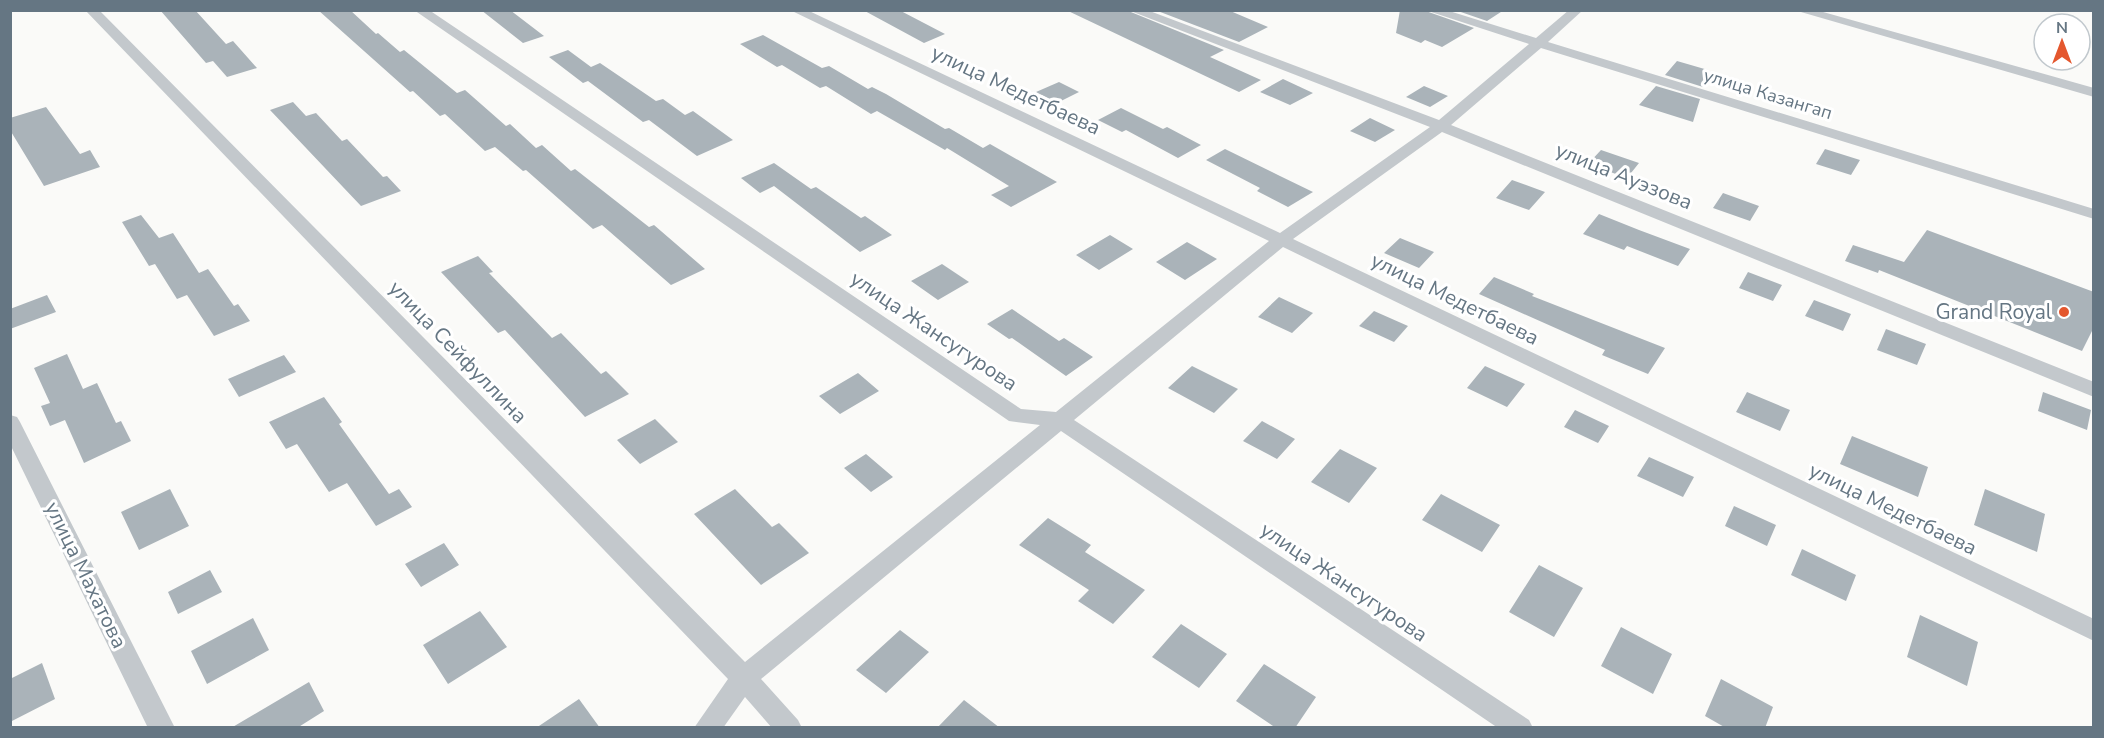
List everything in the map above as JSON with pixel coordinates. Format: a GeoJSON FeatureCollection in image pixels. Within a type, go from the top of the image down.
{"type":"FeatureCollection","features":[{"type":"Feature","properties":{"kind":"street","name":"улица Сейфуллина"},"geometry":{"type":"LineString","coordinates":[[92,10],[744,678],[789,728]]}},
{"type":"Feature","properties":{"kind":"street","name":"улица Жансугурова"},"geometry":{"type":"LineString","coordinates":[[420,10],[1016,416],[1059,420],[1520,728]]}},
{"type":"Feature","properties":{"kind":"street","name":"улица Медетбаева"},"geometry":{"type":"LineString","coordinates":[[796,10],[2094,630]]}},
{"type":"Feature","properties":{"kind":"street","name":"улица Ауэзова"},"geometry":{"type":"LineString","coordinates":[[1134,10],[1441,126],[2094,390]]}},
{"type":"Feature","properties":{"kind":"street","name":"улица Казангап"},"geometry":{"type":"LineString","coordinates":[[1431,10],[2094,214]]}},
{"type":"Feature","properties":{"kind":"street"},"geometry":{"type":"LineString","coordinates":[[706,728],[744,678],[1281,240],[1441,126],[1577,10]]}},
{"type":"Feature","properties":{"kind":"street"},"geometry":{"type":"LineString","coordinates":[[1800,10],[2094,93]]}},
{"type":"Feature","properties":{"kind":"street","name":"улица Махатова"},"geometry":{"type":"LineString","coordinates":[[10,422],[162,728]]}},
{"type":"Feature","properties":{"kind":"building"},"geometry":{"type":"Polygon","coordinates":[[[160,10],[195,10],[226,44],[233,41],[257,68],[227,77],[213,61],[206,63],[160,10]]]}},
{"type":"Feature","properties":{"kind":"building"},"geometry":{"type":"Polygon","coordinates":[[[318,10],[350,10],[376,34],[378,33],[400,52],[404,50],[457,93],[465,90],[506,126],[510,124],[536,148],[542,145],[571,171],[575,169],[649,227],[654,225],[705,269],[671,285],[602,225],[593,229],[526,170],[523,171],[495,147],[485,151],[445,114],[440,116],[318,10]]]}},
{"type":"Feature","properties":{"kind":"building"},"geometry":{"type":"Polygon","coordinates":[[[481,10],[510,10],[544,36],[523,43],[481,10]]]}},
{"type":"Feature","properties":{"kind":"building"},"geometry":{"type":"Polygon","coordinates":[[[863,10],[899,10],[945,34],[924,43],[863,10]]]}},
{"type":"Feature","properties":{"kind":"building"},"geometry":{"type":"Polygon","coordinates":[[[1066,10],[1126,10],[1224,50],[1210,57],[1261,80],[1239,92],[1066,10]]]}},
{"type":"Feature","properties":{"kind":"building"},"geometry":{"type":"Polygon","coordinates":[[[1155,10],[1228,10],[1268,27],[1239,42],[1155,10]]]}},
{"type":"Feature","properties":{"kind":"building"},"geometry":{"type":"Polygon","coordinates":[[[1400,10],[1423,10],[1474,28],[1442,47],[1425,40],[1421,43],[1396,33],[1400,10]]]}},
{"type":"Feature","properties":{"kind":"building"},"geometry":{"type":"Polygon","coordinates":[[[1455,10],[1504,10],[1487,21],[1455,10]]]}},
{"type":"Feature","properties":{"kind":"building"},"geometry":{"type":"Polygon","coordinates":[[[763,35],[822,68],[829,66],[868,89],[872,87],[886,94],[945,129],[949,128],[983,148],[990,144],[1057,182],[1011,207],[991,195],[1009,186],[947,148],[945,150],[877,111],[871,114],[826,86],[820,88],[782,65],[777,67],[740,44],[763,35]]]}},
{"type":"Feature","properties":{"kind":"building"},"geometry":{"type":"Polygon","coordinates":[[[568,50],[591,67],[600,63],[656,101],[663,99],[685,115],[693,111],[733,140],[697,156],[649,120],[643,122],[588,81],[583,83],[549,57],[568,50]]]}},
{"type":"Feature","properties":{"kind":"building"},"geometry":{"type":"Polygon","coordinates":[[[1677,61],[1708,70],[1703,87],[1665,75],[1677,61]]]}},
{"type":"Feature","properties":{"kind":"building"},"geometry":{"type":"Polygon","coordinates":[[[1283,79],[1313,93],[1290,105],[1260,92],[1283,79]]]}},
{"type":"Feature","properties":{"kind":"building"},"geometry":{"type":"Polygon","coordinates":[[[1059,82],[1079,92],[1057,103],[1036,92],[1059,82]]]}},
{"type":"Feature","properties":{"kind":"building"},"geometry":{"type":"Polygon","coordinates":[[[1424,86],[1448,96],[1430,107],[1406,97],[1424,86]]]}},
{"type":"Feature","properties":{"kind":"building"},"geometry":{"type":"Polygon","coordinates":[[[1656,86],[1700,99],[1693,122],[1639,105],[1656,86]]]}},
{"type":"Feature","properties":{"kind":"building"},"geometry":{"type":"Polygon","coordinates":[[[293,102],[306,116],[316,113],[342,141],[347,139],[383,177],[387,176],[401,191],[361,206],[270,110],[293,102]]]}},
{"type":"Feature","properties":{"kind":"building"},"geometry":{"type":"Polygon","coordinates":[[[46,107],[80,154],[90,150],[100,167],[44,186],[10,130],[10,118],[46,107]]]}},
{"type":"Feature","properties":{"kind":"building"},"geometry":{"type":"Polygon","coordinates":[[[1121,108],[1163,129],[1167,127],[1201,145],[1178,158],[1126,130],[1122,132],[1098,120],[1121,108]]]}},
{"type":"Feature","properties":{"kind":"building"},"geometry":{"type":"Polygon","coordinates":[[[1370,118],[1395,130],[1375,142],[1350,131],[1370,118]]]}},
{"type":"Feature","properties":{"kind":"building"},"geometry":{"type":"Polygon","coordinates":[[[1225,149],[1313,192],[1288,207],[1257,191],[1260,188],[1206,160],[1225,149]]]}},
{"type":"Feature","properties":{"kind":"building"},"geometry":{"type":"Polygon","coordinates":[[[1825,149],[1860,160],[1851,175],[1816,164],[1825,149]]]}},
{"type":"Feature","properties":{"kind":"building"},"geometry":{"type":"Polygon","coordinates":[[[1601,150],[1639,163],[1627,178],[1588,164],[1601,150]]]}},
{"type":"Feature","properties":{"kind":"building"},"geometry":{"type":"Polygon","coordinates":[[[774,163],[811,189],[816,187],[861,218],[865,216],[892,235],[860,252],[774,186],[760,193],[741,178],[774,163]]]}},
{"type":"Feature","properties":{"kind":"building"},"geometry":{"type":"Polygon","coordinates":[[[1512,180],[1545,192],[1529,210],[1496,198],[1512,180]]]}},
{"type":"Feature","properties":{"kind":"building"},"geometry":{"type":"Polygon","coordinates":[[[1723,193],[1759,206],[1750,221],[1713,208],[1723,193]]]}},
{"type":"Feature","properties":{"kind":"building"},"geometry":{"type":"Polygon","coordinates":[[[1599,214],[1690,249],[1678,266],[1627,246],[1624,250],[1583,234],[1599,214]]]}},
{"type":"Feature","properties":{"kind":"building"},"geometry":{"type":"Polygon","coordinates":[[[141,215],[159,238],[173,233],[199,273],[208,269],[234,306],[238,304],[250,321],[214,336],[187,295],[177,299],[155,264],[149,266],[122,222],[141,215]]]}},
{"type":"Feature","properties":{"kind":"building"},"geometry":{"type":"Polygon","coordinates":[[[1927,230],[2094,292],[2094,327],[2082,351],[1879,270],[1878,273],[1845,261],[1853,245],[1904,262],[1927,230]]]}},
{"type":"Feature","properties":{"kind":"building"},"geometry":{"type":"Polygon","coordinates":[[[1110,235],[1133,249],[1099,270],[1076,255],[1110,235]]]}},
{"type":"Feature","properties":{"kind":"building"},"geometry":{"type":"Polygon","coordinates":[[[1400,238],[1434,252],[1419,268],[1384,253],[1400,238]]]}},
{"type":"Feature","properties":{"kind":"building"},"geometry":{"type":"Polygon","coordinates":[[[1187,242],[1217,259],[1185,280],[1156,262],[1187,242]]]}},
{"type":"Feature","properties":{"kind":"building"},"geometry":{"type":"Polygon","coordinates":[[[478,256],[493,272],[489,273],[552,338],[561,333],[601,374],[606,371],[629,394],[585,417],[505,330],[498,333],[441,272],[478,256]]]}},
{"type":"Feature","properties":{"kind":"building"},"geometry":{"type":"Polygon","coordinates":[[[942,264],[969,282],[938,300],[911,281],[942,264]]]}},
{"type":"Feature","properties":{"kind":"building"},"geometry":{"type":"Polygon","coordinates":[[[1748,272],[1782,285],[1773,301],[1739,288],[1748,272]]]}},
{"type":"Feature","properties":{"kind":"building"},"geometry":{"type":"Polygon","coordinates":[[[1494,277],[1534,294],[1532,296],[1665,348],[1648,374],[1602,355],[1605,350],[1479,294],[1494,277]]]}},
{"type":"Feature","properties":{"kind":"building"},"geometry":{"type":"Polygon","coordinates":[[[47,295],[56,312],[10,329],[10,309],[47,295]]]}},
{"type":"Feature","properties":{"kind":"building"},"geometry":{"type":"Polygon","coordinates":[[[1279,297],[1313,313],[1292,333],[1258,317],[1279,297]]]}},
{"type":"Feature","properties":{"kind":"building"},"geometry":{"type":"Polygon","coordinates":[[[1814,300],[1851,314],[1843,331],[1805,316],[1814,300]]]}},
{"type":"Feature","properties":{"kind":"building"},"geometry":{"type":"Polygon","coordinates":[[[1012,309],[1059,341],[1064,338],[1093,357],[1066,376],[1012,338],[1009,339],[987,324],[1012,309]]]}},
{"type":"Feature","properties":{"kind":"building"},"geometry":{"type":"Polygon","coordinates":[[[1374,311],[1408,326],[1394,342],[1359,326],[1374,311]]]}},
{"type":"Feature","properties":{"kind":"building"},"geometry":{"type":"Polygon","coordinates":[[[1886,329],[1926,344],[1917,365],[1877,350],[1886,329]]]}},
{"type":"Feature","properties":{"kind":"building"},"geometry":{"type":"Polygon","coordinates":[[[67,354],[83,389],[97,383],[116,423],[121,421],[131,441],[84,463],[65,420],[50,426],[41,406],[50,403],[34,368],[67,354]]]}},
{"type":"Feature","properties":{"kind":"building"},"geometry":{"type":"Polygon","coordinates":[[[284,355],[296,372],[239,397],[228,379],[284,355]]]}},
{"type":"Feature","properties":{"kind":"building"},"geometry":{"type":"Polygon","coordinates":[[[1192,366],[1238,389],[1214,413],[1168,388],[1192,366]]]}},
{"type":"Feature","properties":{"kind":"building"},"geometry":{"type":"Polygon","coordinates":[[[1485,366],[1525,384],[1507,407],[1467,388],[1485,366]]]}},
{"type":"Feature","properties":{"kind":"building"},"geometry":{"type":"Polygon","coordinates":[[[858,373],[879,391],[840,414],[819,396],[858,373]]]}},
{"type":"Feature","properties":{"kind":"building"},"geometry":{"type":"Polygon","coordinates":[[[1747,392],[1790,410],[1780,431],[1736,412],[1747,392]]]}},
{"type":"Feature","properties":{"kind":"building"},"geometry":{"type":"Polygon","coordinates":[[[2043,392],[2091,410],[2087,430],[2038,411],[2043,392]]]}},
{"type":"Feature","properties":{"kind":"building"},"geometry":{"type":"Polygon","coordinates":[[[324,397],[342,422],[339,424],[389,494],[399,489],[412,507],[376,526],[347,483],[329,492],[297,444],[286,449],[269,422],[324,397]]]}},
{"type":"Feature","properties":{"kind":"building"},"geometry":{"type":"Polygon","coordinates":[[[1575,410],[1609,426],[1598,443],[1564,427],[1575,410]]]}},
{"type":"Feature","properties":{"kind":"building"},"geometry":{"type":"Polygon","coordinates":[[[655,419],[678,442],[640,464],[617,440],[655,419]]]}},
{"type":"Feature","properties":{"kind":"building"},"geometry":{"type":"Polygon","coordinates":[[[1262,421],[1295,439],[1277,459],[1243,441],[1262,421]]]}},
{"type":"Feature","properties":{"kind":"building"},"geometry":{"type":"Polygon","coordinates":[[[1852,436],[1928,467],[1918,497],[1840,464],[1852,436]]]}},
{"type":"Feature","properties":{"kind":"building"},"geometry":{"type":"Polygon","coordinates":[[[1340,449],[1377,468],[1349,503],[1311,482],[1340,449]]]}},
{"type":"Feature","properties":{"kind":"building"},"geometry":{"type":"Polygon","coordinates":[[[866,454],[893,477],[871,492],[844,468],[866,454]]]}},
{"type":"Feature","properties":{"kind":"building"},"geometry":{"type":"Polygon","coordinates":[[[1649,457],[1694,477],[1683,497],[1637,476],[1649,457]]]}},
{"type":"Feature","properties":{"kind":"building"},"geometry":{"type":"Polygon","coordinates":[[[170,489],[189,526],[139,550],[121,512],[170,489]]]}},
{"type":"Feature","properties":{"kind":"building"},"geometry":{"type":"Polygon","coordinates":[[[735,489],[772,527],[779,523],[809,553],[761,585],[694,514],[735,489]]]}},
{"type":"Feature","properties":{"kind":"building"},"geometry":{"type":"Polygon","coordinates":[[[1985,489],[2045,514],[2037,552],[1974,525],[1985,489]]]}},
{"type":"Feature","properties":{"kind":"building"},"geometry":{"type":"Polygon","coordinates":[[[1441,494],[1500,525],[1482,552],[1422,520],[1441,494]]]}},
{"type":"Feature","properties":{"kind":"building"},"geometry":{"type":"Polygon","coordinates":[[[1734,506],[1776,525],[1767,546],[1725,526],[1734,506]]]}},
{"type":"Feature","properties":{"kind":"building"},"geometry":{"type":"Polygon","coordinates":[[[1048,518],[1091,545],[1085,552],[1145,590],[1113,624],[1078,601],[1089,590],[1019,545],[1048,518]]]}},
{"type":"Feature","properties":{"kind":"building"},"geometry":{"type":"Polygon","coordinates":[[[444,543],[459,565],[421,587],[405,564],[444,543]]]}},
{"type":"Feature","properties":{"kind":"building"},"geometry":{"type":"Polygon","coordinates":[[[1802,549],[1856,575],[1846,601],[1791,575],[1802,549]]]}},
{"type":"Feature","properties":{"kind":"building"},"geometry":{"type":"Polygon","coordinates":[[[1539,565],[1583,588],[1554,637],[1509,612],[1539,565]]]}},
{"type":"Feature","properties":{"kind":"building"},"geometry":{"type":"Polygon","coordinates":[[[210,570],[222,592],[178,614],[168,592],[210,570]]]}},
{"type":"Feature","properties":{"kind":"building"},"geometry":{"type":"Polygon","coordinates":[[[480,611],[507,647],[448,684],[423,645],[480,611]]]}},
{"type":"Feature","properties":{"kind":"building"},"geometry":{"type":"Polygon","coordinates":[[[1920,615],[1978,642],[1967,686],[1907,657],[1920,615]]]}},
{"type":"Feature","properties":{"kind":"building"},"geometry":{"type":"Polygon","coordinates":[[[253,618],[269,650],[207,684],[191,651],[253,618]]]}},
{"type":"Feature","properties":{"kind":"building"},"geometry":{"type":"Polygon","coordinates":[[[1181,624],[1227,654],[1199,688],[1152,657],[1181,624]]]}},
{"type":"Feature","properties":{"kind":"building"},"geometry":{"type":"Polygon","coordinates":[[[1621,627],[1672,654],[1653,694],[1601,666],[1621,627]]]}},
{"type":"Feature","properties":{"kind":"building"},"geometry":{"type":"Polygon","coordinates":[[[900,630],[929,652],[886,693],[856,670],[900,630]]]}},
{"type":"Feature","properties":{"kind":"building"},"geometry":{"type":"Polygon","coordinates":[[[42,663],[55,699],[10,722],[10,679],[42,663]]]}},
{"type":"Feature","properties":{"kind":"building"},"geometry":{"type":"Polygon","coordinates":[[[1264,664],[1316,697],[1295,728],[1276,728],[1236,701],[1264,664]]]}},
{"type":"Feature","properties":{"kind":"building"},"geometry":{"type":"Polygon","coordinates":[[[1721,679],[1773,707],[1765,728],[1726,728],[1705,716],[1721,679]]]}},
{"type":"Feature","properties":{"kind":"building"},"geometry":{"type":"Polygon","coordinates":[[[309,682],[324,711],[297,728],[231,728],[309,682]]]}},
{"type":"Feature","properties":{"kind":"building"},"geometry":{"type":"Polygon","coordinates":[[[579,699],[600,728],[536,728],[579,699]]]}},
{"type":"Feature","properties":{"kind":"building"},"geometry":{"type":"Polygon","coordinates":[[[964,700],[1000,728],[937,728],[964,700]]]}},
{"type":"Feature","properties":{"kind":"place","name":"Grand Royal"},"geometry":{"type":"Point","coordinates":[2064,312]}}]}
